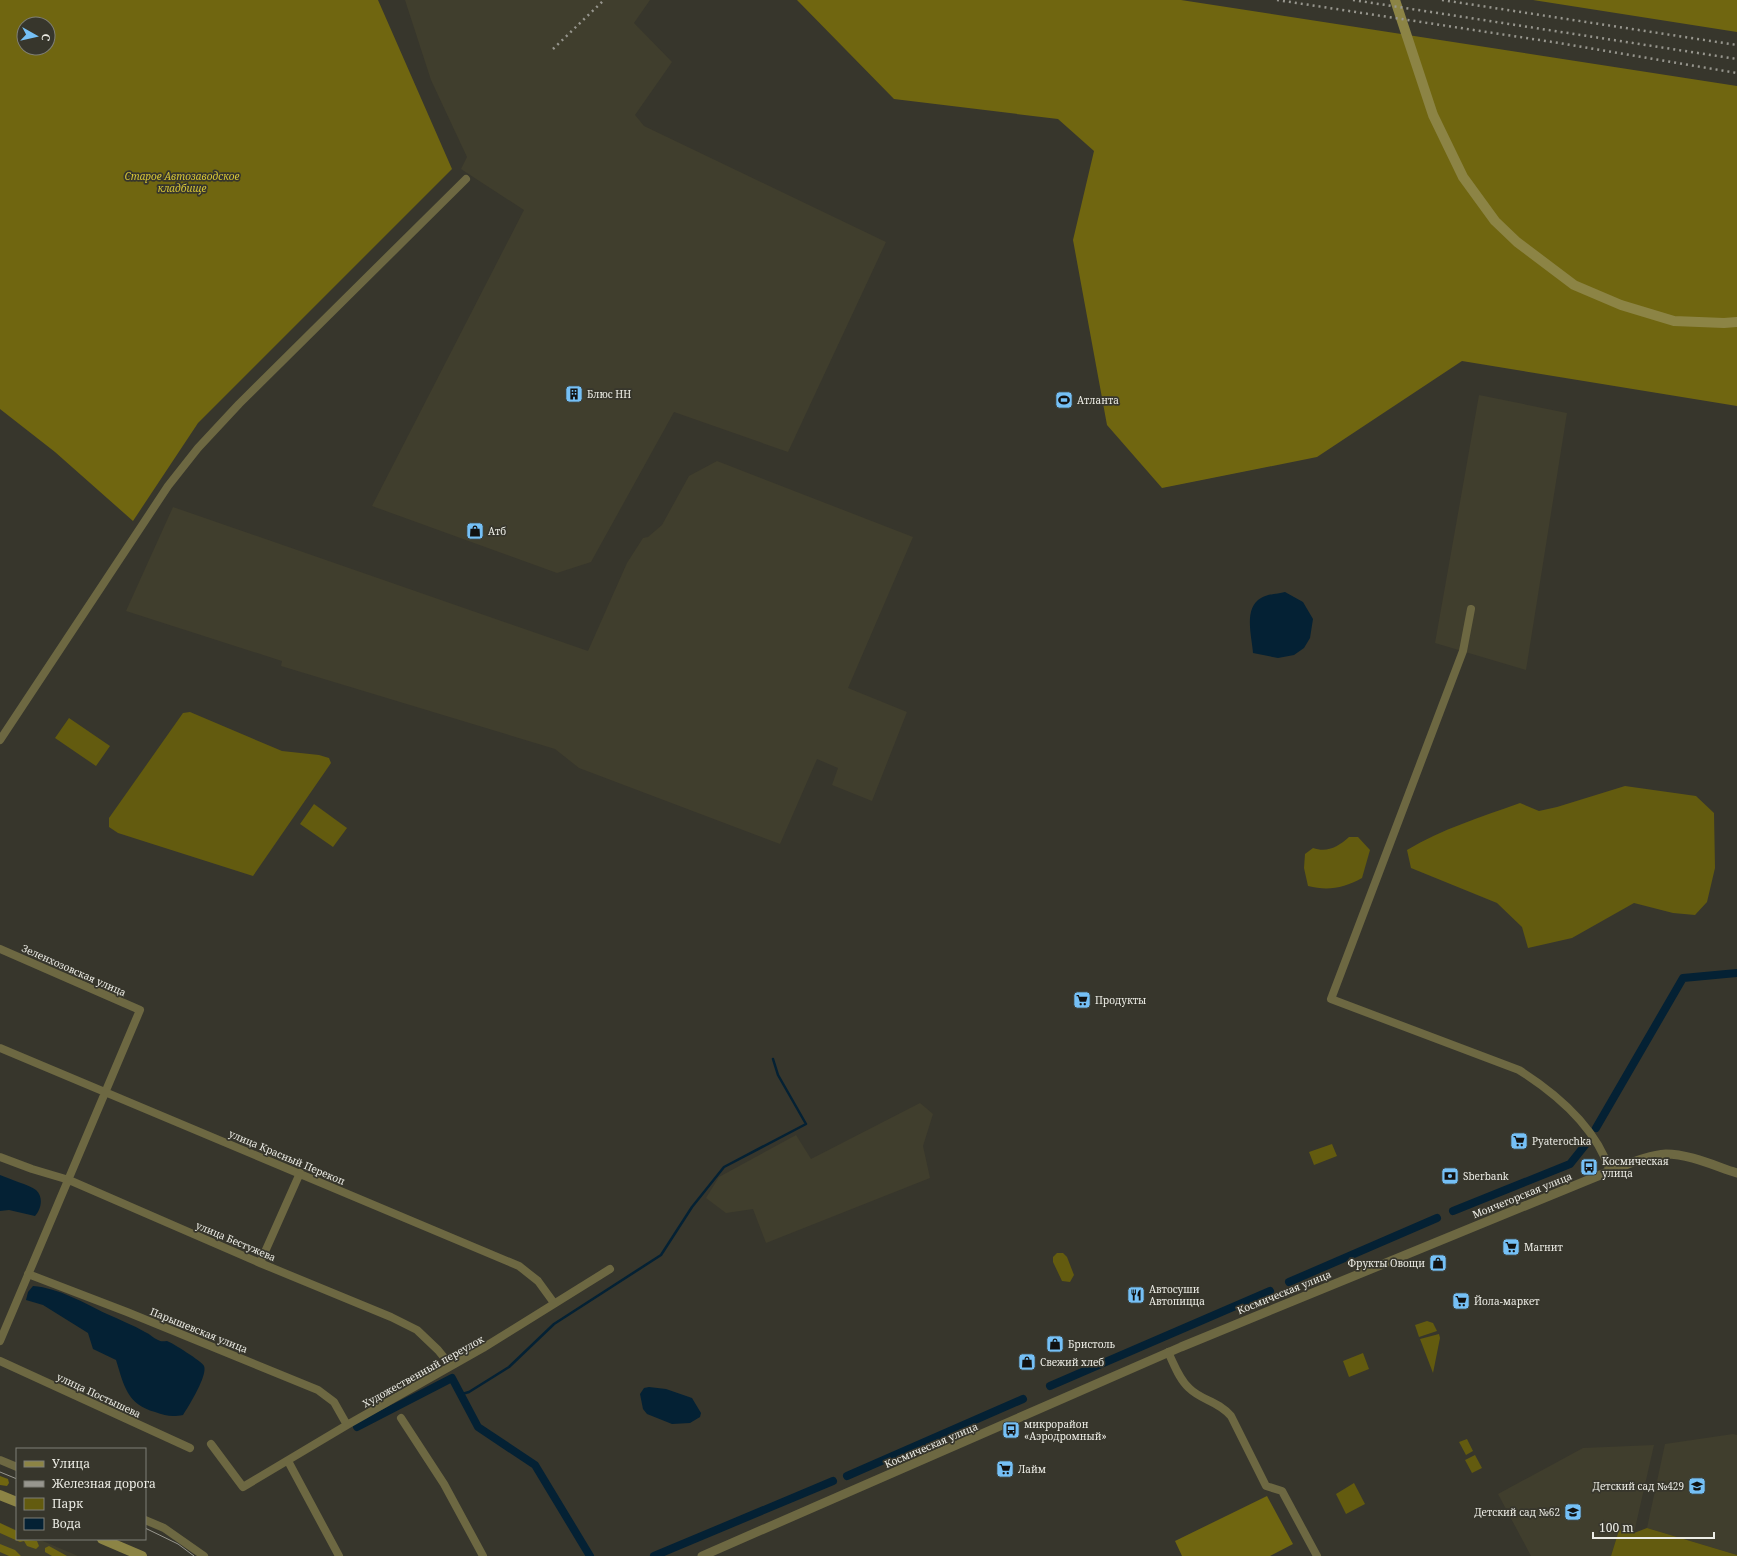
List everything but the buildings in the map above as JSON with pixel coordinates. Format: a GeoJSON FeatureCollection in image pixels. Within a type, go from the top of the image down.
{"type":"FeatureCollection","features":[{"type":"Feature","properties":{"kind":"main road"},"geometry":{"type":"LineString","coordinates":[[1395,0],[1433,115],[1463,177],[1495,221],[1523,246],[1574,285],[1621,306],[1674,321],[1724,324],[1737,322]]}},
{"type":"Feature","properties":{"kind":"main road"},"geometry":{"type":"LineString","coordinates":[[0,1495],[16,1502]]}},
{"type":"Feature","properties":{"kind":"main road"},"geometry":{"type":"LineString","coordinates":[[104,1540],[142,1556]]}},
{"type":"Feature","properties":{"kind":"street"},"geometry":{"type":"LineString","coordinates":[[0,740],[168,486],[198,448],[240,404],[466,179]]}},
{"type":"Feature","properties":{"kind":"street"},"geometry":{"type":"LineString","coordinates":[[1471,609],[1463,651],[1331,999],[1519,1070],[1540,1083],[1578,1119],[1606,1158],[1610,1171]]}},
{"type":"Feature","properties":{"kind":"street","name":"Зеленхозовская улица"},"geometry":{"type":"LineString","coordinates":[[0,949],[140,1010],[107,1092]]}},
{"type":"Feature","properties":{"kind":"street","name":"улица Красный Перекоп"},"geometry":{"type":"LineString","coordinates":[[0,1048],[519,1266],[538,1281],[554,1303]]}},
{"type":"Feature","properties":{"kind":"street"},"geometry":{"type":"LineString","coordinates":[[0,1341],[107,1092]]}},
{"type":"Feature","properties":{"kind":"street","name":"Мончегорская улица"},"geometry":{"type":"LineString","coordinates":[[1453,1234],[1646,1158],[1666,1154],[1678,1155],[1737,1173]]}},
{"type":"Feature","properties":{"kind":"street","name":"улица Бестужева"},"geometry":{"type":"LineString","coordinates":[[0,1157],[32,1169],[69,1180],[260,1263],[390,1317],[417,1330],[438,1350],[451,1366]]}},
{"type":"Feature","properties":{"kind":"street"},"geometry":{"type":"LineString","coordinates":[[260,1263],[300,1173]]}},
{"type":"Feature","properties":{"kind":"street","name":"Космическая улица"},"geometry":{"type":"LineString","coordinates":[[702,1556],[1168,1352],[1453,1234]]}},
{"type":"Feature","properties":{"kind":"street","name":"Художественный переулок"},"geometry":{"type":"LineString","coordinates":[[211,1444],[243,1487],[347,1425],[518,1327],[610,1269]]}},
{"type":"Feature","properties":{"kind":"street","name":"Парышевская улица"},"geometry":{"type":"LineString","coordinates":[[28,1274],[318,1390],[334,1402],[347,1425]]}},
{"type":"Feature","properties":{"kind":"street"},"geometry":{"type":"LineString","coordinates":[[1168,1352],[1180,1377],[1189,1388],[1200,1396],[1223,1407],[1231,1416],[1266,1486],[1282,1491],[1317,1556]]}},
{"type":"Feature","properties":{"kind":"street","name":"улица Постышева"},"geometry":{"type":"LineString","coordinates":[[0,1361],[190,1448]]}},
{"type":"Feature","properties":{"kind":"street"},"geometry":{"type":"LineString","coordinates":[[401,1418],[444,1484],[483,1556]]}},
{"type":"Feature","properties":{"kind":"street"},"geometry":{"type":"LineString","coordinates":[[0,1460],[16,1467]]}},
{"type":"Feature","properties":{"kind":"street"},"geometry":{"type":"LineString","coordinates":[[288,1461],[339,1556]]}},
{"type":"Feature","properties":{"kind":"street"},"geometry":{"type":"LineString","coordinates":[[146,1520],[164,1528],[204,1556]]}},
{"type":"Feature","properties":{"kind":"shaded area"},"geometry":{"type":"Polygon","coordinates":[[[405,0],[650,0],[634,23],[672,62],[635,115],[644,126],[886,242],[788,452],[674,412],[591,562],[557,573],[372,506],[524,210],[461,169],[467,157],[431,80],[405,0]]]}},
{"type":"Feature","properties":{"kind":"shaded area"},"geometry":{"type":"Polygon","coordinates":[[[1479,395],[1567,413],[1526,670],[1435,643],[1479,395]]]}},
{"type":"Feature","properties":{"kind":"shaded area"},"geometry":{"type":"Polygon","coordinates":[[[717,461],[913,537],[848,688],[907,712],[872,801],[832,785],[838,768],[817,759],[780,844],[579,768],[555,749],[281,666],[282,661],[126,611],[173,507],[588,651],[627,563],[643,538],[648,537],[662,525],[689,476],[717,461]]]}},
{"type":"Feature","properties":{"kind":"shaded area"},"geometry":{"type":"Polygon","coordinates":[[[920,1103],[933,1114],[923,1146],[930,1178],[766,1243],[753,1209],[726,1213],[706,1198],[719,1177],[796,1135],[811,1159],[920,1103]]]}},
{"type":"Feature","properties":{"kind":"shaded area","name":"Детский сад №429"},"geometry":{"type":"Polygon","coordinates":[[[1733,1434],[1737,1435],[1737,1555],[1647,1528],[1665,1444],[1733,1434]]]}},
{"type":"Feature","properties":{"kind":"shaded area","name":"Детский сад №62"},"geometry":{"type":"Polygon","coordinates":[[[1654,1445],[1634,1533],[1619,1530],[1611,1556],[1531,1556],[1498,1494],[1583,1448],[1654,1445]]]}},
{"type":"Feature","properties":{"kind":"shaded area"},"geometry":{"type":"Polygon","coordinates":[[[0,1523],[16,1530],[16,1540],[40,1540],[78,1556],[0,1556],[0,1523]]]}},
{"type":"Feature","properties":{"kind":"green space","name":"Старое Автозаводское кладбище"},"geometry":{"type":"Polygon","coordinates":[[[0,0],[378,0],[452,169],[198,423],[133,521],[55,452],[0,409],[0,0]]]}},
{"type":"Feature","properties":{"kind":"green space"},"geometry":{"type":"Polygon","coordinates":[[[797,0],[1181,0],[1737,86],[1737,406],[1462,361],[1317,457],[1162,488],[1107,425],[1073,240],[1094,151],[1058,119],[894,99],[797,0]]]}},
{"type":"Feature","properties":{"kind":"green space"},"geometry":{"type":"Polygon","coordinates":[[[1533,0],[1737,0],[1737,32],[1533,0]]]}},
{"type":"Feature","properties":{"kind":"green space"},"geometry":{"type":"Polygon","coordinates":[[[190,712],[282,751],[319,755],[329,758],[331,763],[253,876],[118,833],[109,827],[109,818],[183,713],[190,712]]]}},
{"type":"Feature","properties":{"kind":"green space"},"geometry":{"type":"Polygon","coordinates":[[[69,718],[110,746],[96,766],[55,738],[69,718]]]}},
{"type":"Feature","properties":{"kind":"green space"},"geometry":{"type":"Polygon","coordinates":[[[1625,786],[1696,796],[1714,813],[1715,868],[1707,902],[1695,915],[1673,913],[1634,903],[1572,938],[1528,948],[1522,927],[1497,903],[1411,868],[1407,850],[1462,824],[1520,803],[1539,811],[1625,786]]]}},
{"type":"Feature","properties":{"kind":"green space"},"geometry":{"type":"Polygon","coordinates":[[[314,804],[347,828],[333,847],[300,824],[314,804]]]}},
{"type":"Feature","properties":{"kind":"green space"},"geometry":{"type":"Polygon","coordinates":[[[1349,837],[1358,837],[1370,850],[1362,878],[1336,888],[1315,888],[1308,886],[1304,868],[1305,854],[1313,848],[1323,850],[1332,848],[1341,844],[1349,837]]]}},
{"type":"Feature","properties":{"kind":"green space"},"geometry":{"type":"Polygon","coordinates":[[[1332,1144],[1337,1156],[1314,1165],[1309,1152],[1332,1144]]]}},
{"type":"Feature","properties":{"kind":"green space"},"geometry":{"type":"Polygon","coordinates":[[[1057,1253],[1063,1253],[1067,1257],[1074,1275],[1070,1282],[1062,1281],[1053,1262],[1053,1257],[1057,1253]]]}},
{"type":"Feature","properties":{"kind":"green space"},"geometry":{"type":"Polygon","coordinates":[[[1427,1321],[1433,1323],[1437,1331],[1419,1337],[1415,1325],[1427,1321]]]}},
{"type":"Feature","properties":{"kind":"green space"},"geometry":{"type":"Polygon","coordinates":[[[1439,1334],[1440,1338],[1433,1373],[1420,1339],[1439,1334]]]}},
{"type":"Feature","properties":{"kind":"green space"},"geometry":{"type":"Polygon","coordinates":[[[1363,1353],[1369,1369],[1349,1377],[1343,1361],[1363,1353]]]}},
{"type":"Feature","properties":{"kind":"green space"},"geometry":{"type":"Polygon","coordinates":[[[1467,1439],[1473,1451],[1466,1455],[1459,1442],[1467,1439]]]}},
{"type":"Feature","properties":{"kind":"green space"},"geometry":{"type":"Polygon","coordinates":[[[1475,1455],[1482,1468],[1472,1473],[1465,1460],[1475,1455]]]}},
{"type":"Feature","properties":{"kind":"green space"},"geometry":{"type":"Polygon","coordinates":[[[0,1476],[8,1479],[9,1483],[7,1486],[0,1485],[0,1476]]]}},
{"type":"Feature","properties":{"kind":"green space"},"geometry":{"type":"Polygon","coordinates":[[[1354,1483],[1365,1504],[1346,1514],[1336,1494],[1354,1483]]]}},
{"type":"Feature","properties":{"kind":"green space"},"geometry":{"type":"Polygon","coordinates":[[[1267,1496],[1293,1544],[1270,1556],[1182,1556],[1175,1541],[1267,1496]]]}},
{"type":"Feature","properties":{"kind":"green space"},"geometry":{"type":"Polygon","coordinates":[[[0,1523],[16,1531],[16,1540],[37,1541],[39,1546],[36,1549],[27,1546],[24,1541],[20,1542],[0,1533],[0,1523]]]}},
{"type":"Feature","properties":{"kind":"green space"},"geometry":{"type":"Polygon","coordinates":[[[1647,1528],[1737,1556],[1611,1556],[1619,1530],[1634,1533],[1647,1528]]]}},
{"type":"Feature","properties":{"kind":"green space"},"geometry":{"type":"Polygon","coordinates":[[[0,1544],[15,1550],[21,1556],[9,1556],[0,1552],[0,1544]]]}},
{"type":"Feature","properties":{"kind":"green space"},"geometry":{"type":"Polygon","coordinates":[[[49,1546],[67,1556],[52,1556],[45,1552],[45,1548],[49,1546]]]}},
{"type":"Feature","properties":{"kind":"water"},"geometry":{"type":"Polygon","coordinates":[[[1285,592],[1303,602],[1313,619],[1310,638],[1304,648],[1294,655],[1278,658],[1253,653],[1250,631],[1250,616],[1255,603],[1263,597],[1285,592]]]}},
{"type":"Feature","properties":{"kind":"water"},"geometry":{"type":"Polygon","coordinates":[[[0,1175],[36,1190],[40,1196],[41,1203],[35,1216],[9,1210],[0,1211],[0,1175]]]}},
{"type":"Feature","properties":{"kind":"water"},"geometry":{"type":"Polygon","coordinates":[[[33,1286],[43,1287],[62,1293],[136,1327],[159,1341],[170,1342],[187,1352],[202,1364],[204,1366],[204,1370],[201,1383],[183,1415],[172,1416],[146,1409],[132,1399],[124,1386],[116,1360],[93,1349],[88,1333],[43,1305],[26,1300],[28,1292],[33,1286]]]}},
{"type":"Feature","properties":{"kind":"water"},"geometry":{"type":"Polygon","coordinates":[[[649,1387],[666,1389],[692,1398],[701,1413],[700,1417],[690,1423],[672,1424],[647,1414],[643,1409],[640,1394],[644,1388],[649,1387]]]}},
{"type":"Feature","properties":{"kind":"waterway"},"geometry":{"type":"LineString","coordinates":[[1596,1128],[1683,978],[1737,973]]}},
{"type":"Feature","properties":{"kind":"waterway"},"geometry":{"type":"LineString","coordinates":[[462,1394],[469,1392],[509,1367],[554,1324],[661,1255],[692,1207],[724,1167],[806,1124],[778,1075],[773,1059]]}},
{"type":"Feature","properties":{"kind":"waterway"},"geometry":{"type":"LineString","coordinates":[[1453,1211],[1570,1164],[1586,1144]]}},
{"type":"Feature","properties":{"kind":"waterway"},"geometry":{"type":"LineString","coordinates":[[1289,1282],[1437,1218]]}},
{"type":"Feature","properties":{"kind":"waterway"},"geometry":{"type":"LineString","coordinates":[[1050,1386],[1270,1291]]}},
{"type":"Feature","properties":{"kind":"waterway"},"geometry":{"type":"LineString","coordinates":[[357,1427],[452,1378],[478,1427],[535,1465],[590,1556]]}},
{"type":"Feature","properties":{"kind":"waterway"},"geometry":{"type":"LineString","coordinates":[[847,1476],[1023,1399]]}},
{"type":"Feature","properties":{"kind":"waterway"},"geometry":{"type":"LineString","coordinates":[[654,1556],[833,1481]]}},
{"type":"Feature","properties":{"kind":"tram line"},"geometry":{"type":"LineString","coordinates":[[0,1472],[16,1479]]}},
{"type":"Feature","properties":{"kind":"tram line"},"geometry":{"type":"LineString","coordinates":[[146,1528],[178,1544],[194,1556]]}},
{"type":"Feature","properties":{"kind":"railway"},"geometry":{"type":"LineString","coordinates":[[553,49],[604,0]]}},
{"type":"Feature","properties":{"kind":"railway"},"geometry":{"type":"LineString","coordinates":[[1277,0],[1559,43],[1737,73]]}},
{"type":"Feature","properties":{"kind":"railway"},"geometry":{"type":"LineString","coordinates":[[1353,0],[1737,59]]}},
{"type":"Feature","properties":{"kind":"railway"},"geometry":{"type":"LineString","coordinates":[[1442,0],[1737,45]]}},
{"type":"Feature","properties":{"kind":"place","name":"Блюс НН"},"geometry":{"type":"Point","coordinates":[574,394]}},
{"type":"Feature","properties":{"kind":"place","name":"Атланта"},"geometry":{"type":"Point","coordinates":[1064,400]}},
{"type":"Feature","properties":{"kind":"place","name":"Атб"},"geometry":{"type":"Point","coordinates":[475,531]}},
{"type":"Feature","properties":{"kind":"place","name":"Продукты"},"geometry":{"type":"Point","coordinates":[1082,1000]}},
{"type":"Feature","properties":{"kind":"place","name":"Pyaterochka"},"geometry":{"type":"Point","coordinates":[1519,1141]}},
{"type":"Feature","properties":{"kind":"place","name":"Космическая улица"},"geometry":{"type":"Point","coordinates":[1589,1167]}},
{"type":"Feature","properties":{"kind":"place","name":"Sberbank"},"geometry":{"type":"Point","coordinates":[1450,1176]}},
{"type":"Feature","properties":{"kind":"place","name":"Магнит"},"geometry":{"type":"Point","coordinates":[1511,1247]}},
{"type":"Feature","properties":{"kind":"place","name":"Фрукты Овощи"},"geometry":{"type":"Point","coordinates":[1438,1263]}},
{"type":"Feature","properties":{"kind":"place","name":"Автосуши Автопицца"},"geometry":{"type":"Point","coordinates":[1136,1295]}},
{"type":"Feature","properties":{"kind":"place","name":"Йола-маркет"},"geometry":{"type":"Point","coordinates":[1461,1301]}},
{"type":"Feature","properties":{"kind":"place","name":"Бристоль"},"geometry":{"type":"Point","coordinates":[1055,1344]}},
{"type":"Feature","properties":{"kind":"place","name":"Свежий хлеб"},"geometry":{"type":"Point","coordinates":[1027,1362]}},
{"type":"Feature","properties":{"kind":"place","name":"микрорайон «Аэродромный»"},"geometry":{"type":"Point","coordinates":[1011,1430]}},
{"type":"Feature","properties":{"kind":"place","name":"Лайм"},"geometry":{"type":"Point","coordinates":[1005,1469]}},
{"type":"Feature","properties":{"kind":"place","name":"Детский сад №429"},"geometry":{"type":"Point","coordinates":[1697,1486]}},
{"type":"Feature","properties":{"kind":"place","name":"Детский сад №62"},"geometry":{"type":"Point","coordinates":[1573,1512]}}]}
